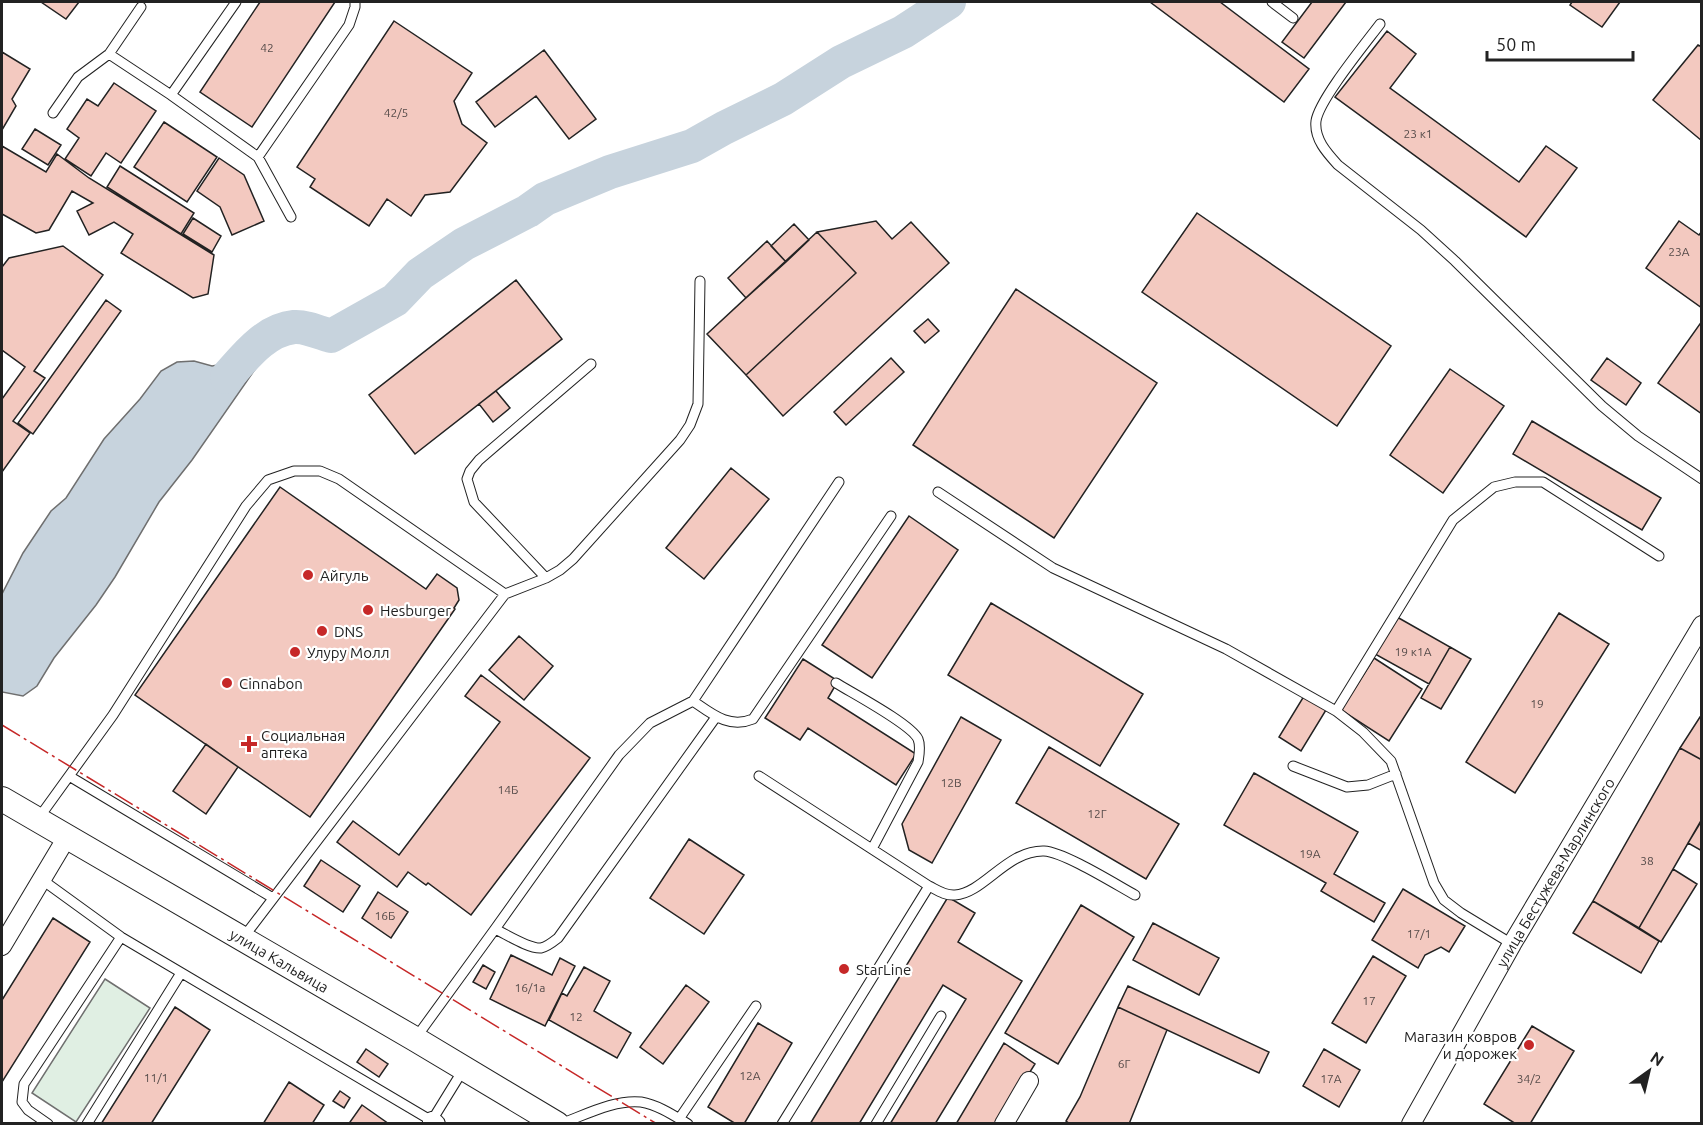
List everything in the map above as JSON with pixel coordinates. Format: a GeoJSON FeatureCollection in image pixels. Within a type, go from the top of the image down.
{"type":"FeatureCollection","features":[{"type":"Feature","properties":{"kind":"street","name":"улица Бестужева-Марлинского"},"geometry":{"type":"LineString","coordinates":[[1411,1124],[1512,944],[1701,625]]}},
{"type":"Feature","properties":{"kind":"street","name":"улица Кальвица"},"geometry":{"type":"LineString","coordinates":[[2,799],[559,1124]]}},
{"type":"Feature","properties":{"kind":"street"},"geometry":{"type":"LineString","coordinates":[[2,946],[67,837]]}},
{"type":"Feature","properties":{"kind":"street"},"geometry":{"type":"LineString","coordinates":[[1004,1124],[1029,1081]]}},
{"type":"Feature","properties":{"kind":"lane"},"geometry":{"type":"LineString","coordinates":[[171,95],[236,2]]}},
{"type":"Feature","properties":{"kind":"lane"},"geometry":{"type":"LineString","coordinates":[[258,157],[350,25],[356,7],[355,2]]}},
{"type":"Feature","properties":{"kind":"lane"},"geometry":{"type":"LineString","coordinates":[[1272,2],[1293,18]]}},
{"type":"Feature","properties":{"kind":"lane"},"geometry":{"type":"LineString","coordinates":[[53,113],[78,77],[109,54],[141,7]]}},
{"type":"Feature","properties":{"kind":"lane"},"geometry":{"type":"LineString","coordinates":[[1380,24],[1321,106],[1316,122],[1319,140],[1327,153],[1338,165],[1421,230],[1455,261],[1602,406],[1638,436],[1701,479]]}},
{"type":"Feature","properties":{"kind":"lane"},"geometry":{"type":"LineString","coordinates":[[109,54],[258,157],[291,217]]}},
{"type":"Feature","properties":{"kind":"lane"},"geometry":{"type":"LineString","coordinates":[[241,939],[505,594],[546,578],[573,559],[680,440],[690,425],[698,404],[700,281]]}},
{"type":"Feature","properties":{"kind":"lane"},"geometry":{"type":"LineString","coordinates":[[546,578],[474,502],[466,480],[479,460],[591,364]]}},
{"type":"Feature","properties":{"kind":"lane"},"geometry":{"type":"LineString","coordinates":[[37,819],[113,715],[246,506],[268,480],[294,471],[320,471],[339,479],[505,594]]}},
{"type":"Feature","properties":{"kind":"lane"},"geometry":{"type":"LineString","coordinates":[[415,1039],[619,755],[650,723],[693,700],[840,482]]}},
{"type":"Feature","properties":{"kind":"lane"},"geometry":{"type":"LineString","coordinates":[[1336,711],[1453,520],[1494,487],[1515,482],[1543,482],[1659,556]]}},
{"type":"Feature","properties":{"kind":"lane"},"geometry":{"type":"LineString","coordinates":[[938,492],[1053,568],[1226,650],[1336,711],[1363,732],[1391,761],[1434,883],[1444,900],[1512,944]]}},
{"type":"Feature","properties":{"kind":"lane"},"geometry":{"type":"LineString","coordinates":[[693,700],[716,717],[731,723],[742,723],[753,719],[891,516]]}},
{"type":"Feature","properties":{"kind":"lane"},"geometry":{"type":"LineString","coordinates":[[836,683],[905,726],[918,738],[920,750],[918,762],[872,849]]}},
{"type":"Feature","properties":{"kind":"lane"},"geometry":{"type":"LineString","coordinates":[[495,929],[531,947],[548,946],[558,938],[716,717]]}},
{"type":"Feature","properties":{"kind":"lane"},"geometry":{"type":"LineString","coordinates":[[1293,766],[1347,787],[1368,785],[1396,774]]}},
{"type":"Feature","properties":{"kind":"lane"},"geometry":{"type":"LineString","coordinates":[[69,776],[273,898]]}},
{"type":"Feature","properties":{"kind":"lane"},"geometry":{"type":"LineString","coordinates":[[759,776],[944,894],[955,895],[968,891],[1012,860],[1026,854],[1044,851],[1059,855],[1135,895]]}},
{"type":"Feature","properties":{"kind":"lane"},"geometry":{"type":"LineString","coordinates":[[41,879],[121,937],[433,1123],[465,1068]]}},
{"type":"Feature","properties":{"kind":"lane"},"geometry":{"type":"LineString","coordinates":[[782,1124],[929,885]]}},
{"type":"Feature","properties":{"kind":"lane"},"geometry":{"type":"LineString","coordinates":[[48,1124],[28,1110],[22,1102],[24,1084],[121,937]]}},
{"type":"Feature","properties":{"kind":"lane"},"geometry":{"type":"LineString","coordinates":[[87,1124],[181,973]]}},
{"type":"Feature","properties":{"kind":"lane"},"geometry":{"type":"LineString","coordinates":[[559,1124],[624,1102],[642,1102],[661,1108],[683,1121],[756,1006]]}},
{"type":"Feature","properties":{"kind":"lane"},"geometry":{"type":"LineString","coordinates":[[876,1124],[941,1016]]}},
{"type":"Feature","properties":{"kind":"green space"},"geometry":{"type":"Polygon","coordinates":[[[105,979],[150,1008],[76,1122],[32,1093],[105,979]]]}},
{"type":"Feature","properties":{"kind":"shaded area"},"geometry":{"type":"Polygon","coordinates":[[[257,343],[263,358],[192,460],[159,502],[115,577],[54,658],[37,686],[23,696],[2,692],[2,594],[23,553],[51,511],[66,498],[104,439],[140,399],[161,371],[177,362],[194,361],[212,366],[229,363],[257,343]]]}},
{"type":"Feature","properties":{"kind":"building"},"geometry":{"type":"Polygon","coordinates":[[[41,2],[79,2],[66,19],[41,2]]]}},
{"type":"Feature","properties":{"kind":"building"},"geometry":{"type":"Polygon","coordinates":[[[260,2],[335,2],[252,127],[200,92],[260,2]]]}},
{"type":"Feature","properties":{"kind":"building"},"geometry":{"type":"Polygon","coordinates":[[[1150,2],[1220,2],[1309,69],[1284,102],[1150,2]]]}},
{"type":"Feature","properties":{"kind":"building"},"geometry":{"type":"Polygon","coordinates":[[[1312,2],[1346,2],[1304,58],[1282,42],[1312,2]]]}},
{"type":"Feature","properties":{"kind":"building"},"geometry":{"type":"Polygon","coordinates":[[[1572,2],[1620,2],[1602,27],[1570,5],[1572,2]]]}},
{"type":"Feature","properties":{"kind":"building"},"geometry":{"type":"Polygon","coordinates":[[[394,21],[472,73],[454,101],[462,124],[487,143],[450,192],[425,195],[411,216],[387,199],[369,226],[310,187],[315,179],[297,167],[394,21]]]}},
{"type":"Feature","properties":{"kind":"building"},"geometry":{"type":"Polygon","coordinates":[[[1387,31],[1416,54],[1390,88],[1519,182],[1546,146],[1577,168],[1526,237],[1335,97],[1387,31]]]}},
{"type":"Feature","properties":{"kind":"building"},"geometry":{"type":"Polygon","coordinates":[[[1698,45],[1702,47],[1702,141],[1653,100],[1698,45]]]}},
{"type":"Feature","properties":{"kind":"building"},"geometry":{"type":"Polygon","coordinates":[[[544,50],[596,119],[569,139],[536,96],[495,127],[476,102],[544,50]]]}},
{"type":"Feature","properties":{"kind":"building"},"geometry":{"type":"Polygon","coordinates":[[[2,52],[30,69],[12,99],[16,106],[2,130],[2,52]]]}},
{"type":"Feature","properties":{"kind":"building"},"geometry":{"type":"Polygon","coordinates":[[[114,83],[156,111],[121,163],[106,153],[91,176],[65,159],[79,138],[67,129],[87,99],[98,106],[114,83]]]}},
{"type":"Feature","properties":{"kind":"building"},"geometry":{"type":"Polygon","coordinates":[[[164,122],[217,157],[187,202],[134,167],[164,122]]]}},
{"type":"Feature","properties":{"kind":"building"},"geometry":{"type":"Polygon","coordinates":[[[35,129],[61,145],[48,165],[22,149],[35,129]]]}},
{"type":"Feature","properties":{"kind":"building"},"geometry":{"type":"Polygon","coordinates":[[[2,146],[46,172],[57,154],[89,178],[214,255],[208,294],[193,298],[121,253],[133,234],[114,222],[89,235],[77,211],[93,203],[72,191],[49,230],[36,233],[2,214],[2,146]]]}},
{"type":"Feature","properties":{"kind":"building"},"geometry":{"type":"Polygon","coordinates":[[[219,158],[244,175],[264,221],[232,235],[220,207],[197,191],[219,158]]]}},
{"type":"Feature","properties":{"kind":"building"},"geometry":{"type":"Polygon","coordinates":[[[120,166],[194,213],[181,234],[107,187],[120,166]]]}},
{"type":"Feature","properties":{"kind":"building"},"geometry":{"type":"Polygon","coordinates":[[[1197,213],[1391,346],[1337,426],[1142,292],[1197,213]]]}},
{"type":"Feature","properties":{"kind":"building"},"geometry":{"type":"Polygon","coordinates":[[[193,218],[221,236],[212,252],[183,234],[193,218]]]}},
{"type":"Feature","properties":{"kind":"building"},"geometry":{"type":"Polygon","coordinates":[[[876,221],[892,239],[911,222],[949,263],[783,416],[746,375],[856,273],[817,232],[876,221]]]}},
{"type":"Feature","properties":{"kind":"building"},"geometry":{"type":"Polygon","coordinates":[[[1679,221],[1699,235],[1702,231],[1702,308],[1646,268],[1679,221]]]}},
{"type":"Feature","properties":{"kind":"building"},"geometry":{"type":"Polygon","coordinates":[[[794,224],[809,240],[786,262],[771,246],[794,224]]]}},
{"type":"Feature","properties":{"kind":"building"},"geometry":{"type":"Polygon","coordinates":[[[817,232],[856,273],[746,375],[707,334],[817,232]]]}},
{"type":"Feature","properties":{"kind":"building"},"geometry":{"type":"Polygon","coordinates":[[[767,241],[786,262],[746,298],[728,278],[767,241]]]}},
{"type":"Feature","properties":{"kind":"building"},"geometry":{"type":"Polygon","coordinates":[[[63,246],[103,275],[34,371],[45,378],[13,421],[30,433],[2,472],[2,399],[25,367],[2,350],[2,267],[9,258],[63,246]]]}},
{"type":"Feature","properties":{"kind":"building"},"geometry":{"type":"Polygon","coordinates":[[[516,280],[562,339],[415,454],[369,395],[516,280]]]}},
{"type":"Feature","properties":{"kind":"building"},"geometry":{"type":"Polygon","coordinates":[[[1016,289],[1157,383],[1054,538],[913,445],[1016,289]]]}},
{"type":"Feature","properties":{"kind":"building"},"geometry":{"type":"Polygon","coordinates":[[[106,300],[121,311],[33,434],[18,423],[106,300]]]}},
{"type":"Feature","properties":{"kind":"building"},"geometry":{"type":"Polygon","coordinates":[[[928,319],[939,331],[925,343],[914,331],[928,319]]]}},
{"type":"Feature","properties":{"kind":"building"},"geometry":{"type":"Polygon","coordinates":[[[1702,321],[1702,414],[1658,383],[1702,321]]]}},
{"type":"Feature","properties":{"kind":"building"},"geometry":{"type":"Polygon","coordinates":[[[891,358],[904,372],[846,425],[834,412],[891,358]]]}},
{"type":"Feature","properties":{"kind":"building"},"geometry":{"type":"Polygon","coordinates":[[[1607,358],[1641,383],[1626,405],[1591,380],[1607,358]]]}},
{"type":"Feature","properties":{"kind":"building"},"geometry":{"type":"Polygon","coordinates":[[[1450,369],[1504,406],[1443,493],[1390,455],[1450,369]]]}},
{"type":"Feature","properties":{"kind":"building"},"geometry":{"type":"Polygon","coordinates":[[[496,391],[510,408],[493,422],[479,404],[496,391]]]}},
{"type":"Feature","properties":{"kind":"building"},"geometry":{"type":"Polygon","coordinates":[[[1532,421],[1661,498],[1642,530],[1513,454],[1532,421]]]}},
{"type":"Feature","properties":{"kind":"building"},"geometry":{"type":"Polygon","coordinates":[[[731,468],[769,499],[704,579],[666,548],[731,468]]]}},
{"type":"Feature","properties":{"kind":"building","name":"Улуру Молл"},"geometry":{"type":"Polygon","coordinates":[[[280,487],[426,589],[437,574],[457,588],[459,600],[310,817],[135,695],[280,487]]]}},
{"type":"Feature","properties":{"kind":"building"},"geometry":{"type":"Polygon","coordinates":[[[909,516],[958,550],[872,678],[822,645],[909,516]]]}},
{"type":"Feature","properties":{"kind":"building"},"geometry":{"type":"Polygon","coordinates":[[[991,603],[1143,694],[1100,766],[948,675],[991,603]]]}},
{"type":"Feature","properties":{"kind":"building"},"geometry":{"type":"Polygon","coordinates":[[[1559,613],[1609,644],[1515,793],[1466,762],[1559,613]]]}},
{"type":"Feature","properties":{"kind":"building"},"geometry":{"type":"Polygon","coordinates":[[[1397,617],[1450,647],[1429,684],[1375,654],[1397,617]]]}},
{"type":"Feature","properties":{"kind":"building"},"geometry":{"type":"Polygon","coordinates":[[[519,636],[553,666],[524,700],[489,670],[519,636]]]}},
{"type":"Feature","properties":{"kind":"building"},"geometry":{"type":"Polygon","coordinates":[[[1450,647],[1471,659],[1441,709],[1421,698],[1450,647]]]}},
{"type":"Feature","properties":{"kind":"building"},"geometry":{"type":"Polygon","coordinates":[[[1374,658],[1422,689],[1389,741],[1341,710],[1374,658]]]}},
{"type":"Feature","properties":{"kind":"building"},"geometry":{"type":"Polygon","coordinates":[[[803,659],[838,681],[828,698],[916,754],[896,785],[808,728],[800,740],[765,718],[803,659]]]}},
{"type":"Feature","properties":{"kind":"building"},"geometry":{"type":"Polygon","coordinates":[[[481,675],[590,758],[471,915],[428,883],[426,885],[408,872],[397,887],[337,842],[353,821],[399,855],[500,722],[465,696],[481,675]]]}},
{"type":"Feature","properties":{"kind":"building"},"geometry":{"type":"Polygon","coordinates":[[[1304,696],[1326,710],[1301,751],[1279,737],[1304,696]]]}},
{"type":"Feature","properties":{"kind":"building"},"geometry":{"type":"Polygon","coordinates":[[[961,717],[1001,740],[932,863],[909,850],[902,824],[961,717]]]}},
{"type":"Feature","properties":{"kind":"building"},"geometry":{"type":"Polygon","coordinates":[[[1700,717],[1702,718],[1702,760],[1680,748],[1700,717]]]}},
{"type":"Feature","properties":{"kind":"building"},"geometry":{"type":"Polygon","coordinates":[[[206,744],[238,767],[206,814],[173,791],[206,744]]]}},
{"type":"Feature","properties":{"kind":"building"},"geometry":{"type":"Polygon","coordinates":[[[1049,747],[1179,824],[1146,879],[1016,803],[1049,747]]]}},
{"type":"Feature","properties":{"kind":"building"},"geometry":{"type":"Polygon","coordinates":[[[1680,748],[1702,760],[1702,819],[1639,928],[1593,901],[1680,748]]]}},
{"type":"Feature","properties":{"kind":"building"},"geometry":{"type":"Polygon","coordinates":[[[1254,773],[1358,832],[1334,874],[1385,903],[1374,922],[1321,891],[1326,883],[1224,825],[1254,773]]]}},
{"type":"Feature","properties":{"kind":"building"},"geometry":{"type":"Polygon","coordinates":[[[1702,820],[1702,851],[1688,843],[1702,820]]]}},
{"type":"Feature","properties":{"kind":"building"},"geometry":{"type":"Polygon","coordinates":[[[689,839],[744,875],[704,934],[650,898],[689,839]]]}},
{"type":"Feature","properties":{"kind":"building"},"geometry":{"type":"Polygon","coordinates":[[[321,860],[360,886],[343,912],[304,886],[321,860]]]}},
{"type":"Feature","properties":{"kind":"building"},"geometry":{"type":"Polygon","coordinates":[[[1673,869],[1697,884],[1661,942],[1639,928],[1673,869]]]}},
{"type":"Feature","properties":{"kind":"building"},"geometry":{"type":"Polygon","coordinates":[[[1403,889],[1465,926],[1449,952],[1441,947],[1425,955],[1418,968],[1372,940],[1403,889]]]}},
{"type":"Feature","properties":{"kind":"building"},"geometry":{"type":"Polygon","coordinates":[[[378,892],[408,912],[391,938],[362,918],[378,892]]]}},
{"type":"Feature","properties":{"kind":"building"},"geometry":{"type":"Polygon","coordinates":[[[948,897],[975,913],[958,942],[1022,981],[935,1124],[890,1124],[966,999],[943,985],[859,1124],[810,1124],[948,897]]]}},
{"type":"Feature","properties":{"kind":"building"},"geometry":{"type":"Polygon","coordinates":[[[1593,901],[1659,941],[1641,973],[1573,933],[1593,901]]]}},
{"type":"Feature","properties":{"kind":"building"},"geometry":{"type":"Polygon","coordinates":[[[1081,905],[1134,937],[1058,1064],[1005,1033],[1081,905]]]}},
{"type":"Feature","properties":{"kind":"building"},"geometry":{"type":"Polygon","coordinates":[[[53,918],[90,942],[2,1082],[2,1000],[53,918]]]}},
{"type":"Feature","properties":{"kind":"building"},"geometry":{"type":"Polygon","coordinates":[[[1153,923],[1219,958],[1199,995],[1133,960],[1153,923]]]}},
{"type":"Feature","properties":{"kind":"building"},"geometry":{"type":"Polygon","coordinates":[[[511,955],[552,975],[560,958],[575,966],[545,1026],[490,999],[511,955]]]}},
{"type":"Feature","properties":{"kind":"building"},"geometry":{"type":"Polygon","coordinates":[[[1373,956],[1406,976],[1366,1043],[1332,1023],[1373,956]]]}},
{"type":"Feature","properties":{"kind":"building"},"geometry":{"type":"Polygon","coordinates":[[[483,965],[495,972],[486,989],[473,982],[483,965]]]}},
{"type":"Feature","properties":{"kind":"building"},"geometry":{"type":"Polygon","coordinates":[[[584,967],[610,981],[594,1011],[631,1033],[617,1058],[549,1020],[562,993],[567,996],[584,967]]]}},
{"type":"Feature","properties":{"kind":"building"},"geometry":{"type":"Polygon","coordinates":[[[686,985],[709,1002],[663,1064],[640,1047],[686,985]]]}},
{"type":"Feature","properties":{"kind":"building"},"geometry":{"type":"Polygon","coordinates":[[[1128,986],[1269,1052],[1259,1073],[1118,1007],[1128,986]]]}},
{"type":"Feature","properties":{"kind":"building"},"geometry":{"type":"Polygon","coordinates":[[[175,1007],[210,1030],[151,1124],[101,1124],[175,1007]]]}},
{"type":"Feature","properties":{"kind":"building"},"geometry":{"type":"Polygon","coordinates":[[[1118,1007],[1167,1030],[1129,1124],[1070,1124],[1066,1121],[1080,1097],[1118,1007]]]}},
{"type":"Feature","properties":{"kind":"building"},"geometry":{"type":"Polygon","coordinates":[[[758,1023],[792,1043],[744,1124],[736,1124],[708,1107],[758,1023]]]}},
{"type":"Feature","properties":{"kind":"building"},"geometry":{"type":"Polygon","coordinates":[[[1532,1026],[1574,1051],[1530,1124],[1516,1124],[1484,1104],[1532,1026]]]}},
{"type":"Feature","properties":{"kind":"building"},"geometry":{"type":"Polygon","coordinates":[[[1004,1043],[1035,1064],[997,1124],[956,1124],[1004,1043]]]}},
{"type":"Feature","properties":{"kind":"building"},"geometry":{"type":"Polygon","coordinates":[[[366,1049],[388,1064],[379,1077],[357,1062],[366,1049]]]}},
{"type":"Feature","properties":{"kind":"building"},"geometry":{"type":"Polygon","coordinates":[[[1324,1049],[1360,1070],[1339,1107],[1303,1086],[1324,1049]]]}},
{"type":"Feature","properties":{"kind":"building"},"geometry":{"type":"Polygon","coordinates":[[[289,1082],[324,1105],[312,1124],[263,1124],[289,1082]]]}},
{"type":"Feature","properties":{"kind":"building"},"geometry":{"type":"Polygon","coordinates":[[[340,1091],[350,1098],[344,1108],[333,1101],[340,1091]]]}},
{"type":"Feature","properties":{"kind":"building"},"geometry":{"type":"Polygon","coordinates":[[[362,1105],[389,1124],[353,1124],[350,1122],[362,1105]]]}},
{"type":"Feature","properties":{"kind":"waterway"},"geometry":{"type":"LineString","coordinates":[[227,377],[248,353],[274,333],[298,327],[331,336],[395,300],[420,274],[464,244],[528,211],[545,199],[610,172],[692,146],[783,99],[841,62],[903,32],[949,2]]}},
{"type":"Feature","properties":{"kind":"power"},"geometry":{"type":"LineString","coordinates":[[2,725],[657,1124]]}},
{"type":"Feature","properties":{"kind":"place","name":"Айгуль"},"geometry":{"type":"Point","coordinates":[308,575]}},
{"type":"Feature","properties":{"kind":"place","name":"Hesburger"},"geometry":{"type":"Point","coordinates":[368,610]}},
{"type":"Feature","properties":{"kind":"place","name":"DNS"},"geometry":{"type":"Point","coordinates":[322,631]}},
{"type":"Feature","properties":{"kind":"place","name":"Улуру Молл"},"geometry":{"type":"Point","coordinates":[295,652]}},
{"type":"Feature","properties":{"kind":"place","name":"Cinnabon"},"geometry":{"type":"Point","coordinates":[227,683]}},
{"type":"Feature","properties":{"kind":"place","name":"Социальная аптека"},"geometry":{"type":"Point","coordinates":[249,744]}},
{"type":"Feature","properties":{"kind":"place","name":"StarLine"},"geometry":{"type":"Point","coordinates":[844,969]}},
{"type":"Feature","properties":{"kind":"place","name":"Магазин ковров и дорожек"},"geometry":{"type":"Point","coordinates":[1529,1045]}}]}
